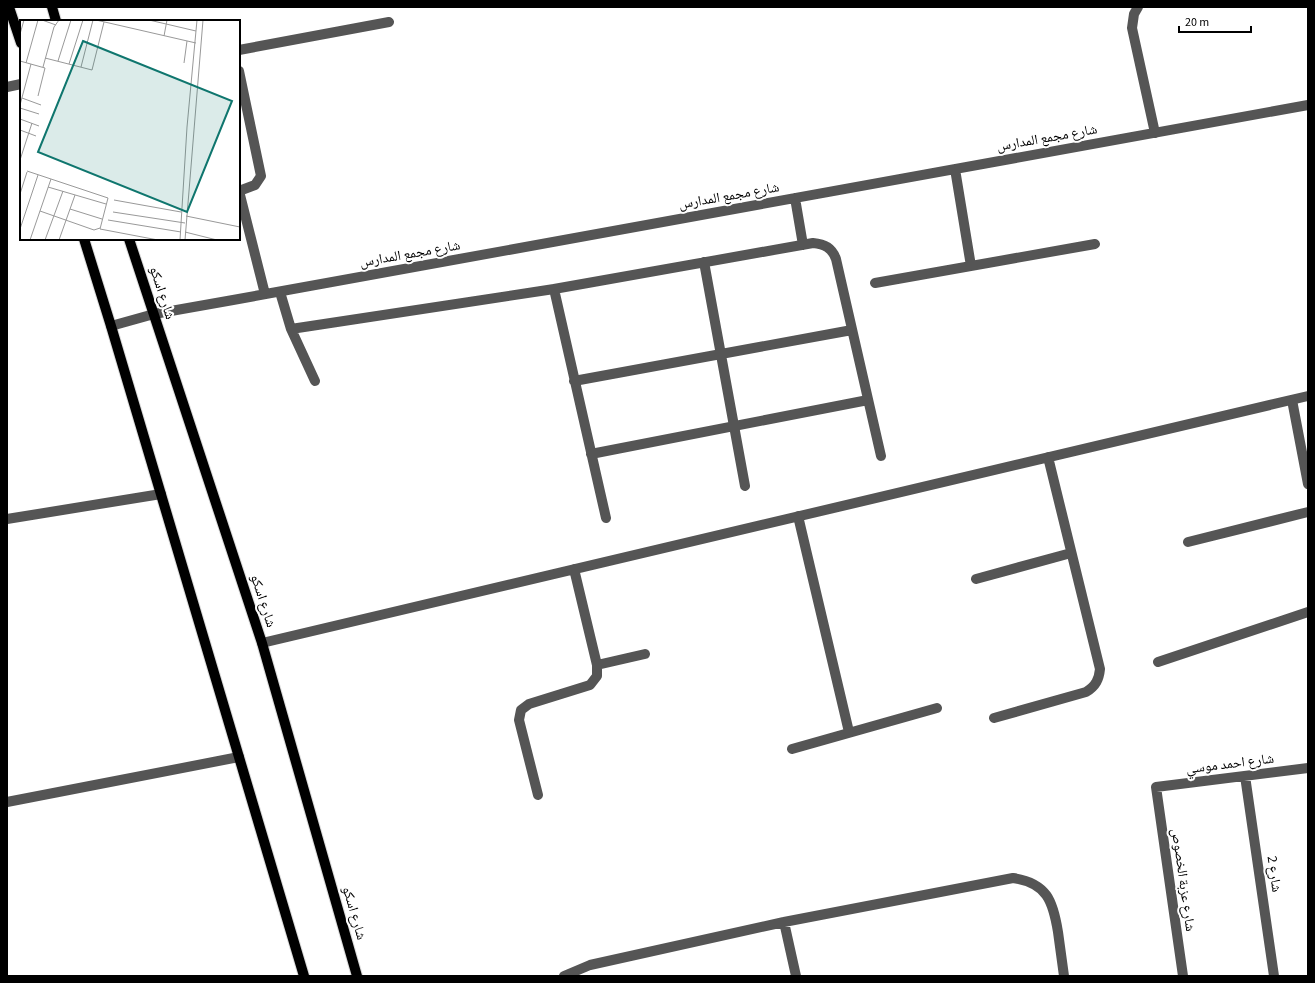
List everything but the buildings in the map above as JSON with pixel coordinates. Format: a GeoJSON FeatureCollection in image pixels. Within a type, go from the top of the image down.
{"type":"FeatureCollection","features":[{"type":"Feature","properties":{"kind":"main road"},"geometry":{"type":"LineString","coordinates":[[10,7],[20,40]]}},
{"type":"Feature","properties":{"kind":"main road"},"geometry":{"type":"LineString","coordinates":[[52,7],[56,20]]}},
{"type":"Feature","properties":{"kind":"main road"},"geometry":{"type":"LineString","coordinates":[[84,240],[304,976]]}},
{"type":"Feature","properties":{"kind":"main road","name":"شارع اسكو"},"geometry":{"type":"LineString","coordinates":[[129,240],[262,643],[357,976]]}},
{"type":"Feature","properties":{"kind":"street"},"geometry":{"type":"LineString","coordinates":[[1138,7],[1134,14],[1132,28],[1155,132]]}},
{"type":"Feature","properties":{"kind":"street"},"geometry":{"type":"LineString","coordinates":[[240,50],[389,22]]}},
{"type":"Feature","properties":{"kind":"street"},"geometry":{"type":"LineString","coordinates":[[240,76],[261,170],[259,181],[255,185],[240,191]]}},
{"type":"Feature","properties":{"kind":"street"},"geometry":{"type":"LineString","coordinates":[[7,87],[20,84]]}},
{"type":"Feature","properties":{"kind":"street","name":"شارع مجمع المدارس"},"geometry":{"type":"LineString","coordinates":[[111,326],[154,314],[1308,105]]}},
{"type":"Feature","properties":{"kind":"street"},"geometry":{"type":"LineString","coordinates":[[954,169],[971,266]]}},
{"type":"Feature","properties":{"kind":"street"},"geometry":{"type":"LineString","coordinates":[[240,195],[265,294]]}},
{"type":"Feature","properties":{"kind":"street"},"geometry":{"type":"LineString","coordinates":[[795,198],[803,245]]}},
{"type":"Feature","properties":{"kind":"street"},"geometry":{"type":"LineString","coordinates":[[291,329],[554,289],[821,243],[828,246],[834,252],[881,456]]}},
{"type":"Feature","properties":{"kind":"street"},"geometry":{"type":"LineString","coordinates":[[875,283],[1095,244]]}},
{"type":"Feature","properties":{"kind":"street"},"geometry":{"type":"LineString","coordinates":[[704,262],[745,486]]}},
{"type":"Feature","properties":{"kind":"street"},"geometry":{"type":"LineString","coordinates":[[554,289],[606,518]]}},
{"type":"Feature","properties":{"kind":"street"},"geometry":{"type":"LineString","coordinates":[[280,292],[291,329],[316,381]]}},
{"type":"Feature","properties":{"kind":"street"},"geometry":{"type":"LineString","coordinates":[[574,381],[852,330]]}},
{"type":"Feature","properties":{"kind":"street"},"geometry":{"type":"LineString","coordinates":[[262,643],[1308,396]]}},
{"type":"Feature","properties":{"kind":"street"},"geometry":{"type":"LineString","coordinates":[[591,454],[868,400]]}},
{"type":"Feature","properties":{"kind":"street"},"geometry":{"type":"LineString","coordinates":[[1292,400],[1308,484]]}},
{"type":"Feature","properties":{"kind":"street"},"geometry":{"type":"LineString","coordinates":[[994,718],[1086,692],[1097,682],[1100,668],[1048,457]]}},
{"type":"Feature","properties":{"kind":"street"},"geometry":{"type":"LineString","coordinates":[[7,519],[161,494]]}},
{"type":"Feature","properties":{"kind":"street"},"geometry":{"type":"LineString","coordinates":[[1188,542],[1308,512]]}},
{"type":"Feature","properties":{"kind":"street"},"geometry":{"type":"LineString","coordinates":[[798,516],[849,732]]}},
{"type":"Feature","properties":{"kind":"street"},"geometry":{"type":"LineString","coordinates":[[976,579],[1071,553]]}},
{"type":"Feature","properties":{"kind":"street"},"geometry":{"type":"LineString","coordinates":[[538,795],[519,720],[521,710],[529,704],[590,685],[597,676],[597,666],[574,569]]}},
{"type":"Feature","properties":{"kind":"street"},"geometry":{"type":"LineString","coordinates":[[1158,662],[1308,612]]}},
{"type":"Feature","properties":{"kind":"street"},"geometry":{"type":"LineString","coordinates":[[597,666],[645,654]]}},
{"type":"Feature","properties":{"kind":"street"},"geometry":{"type":"LineString","coordinates":[[792,748],[937,708]]}},
{"type":"Feature","properties":{"kind":"street"},"geometry":{"type":"LineString","coordinates":[[7,802],[239,758]]}},
{"type":"Feature","properties":{"kind":"street","name":"شارع احمد موسي"},"geometry":{"type":"LineString","coordinates":[[1156,787],[1308,768]]}},
{"type":"Feature","properties":{"kind":"street","name":"شارع 2"},"geometry":{"type":"LineString","coordinates":[[1245,776],[1274,976]]}},
{"type":"Feature","properties":{"kind":"street","name":"شارع عزبة الخصوص"},"geometry":{"type":"LineString","coordinates":[[1156,787],[1183,976]]}},
{"type":"Feature","properties":{"kind":"street"},"geometry":{"type":"LineString","coordinates":[[564,976],[590,965],[784,922],[1013,878],[1025,880],[1044,891],[1050,900],[1055,910],[1064,976]]}},
{"type":"Feature","properties":{"kind":"street"},"geometry":{"type":"LineString","coordinates":[[784,922],[796,976]]}}]}
